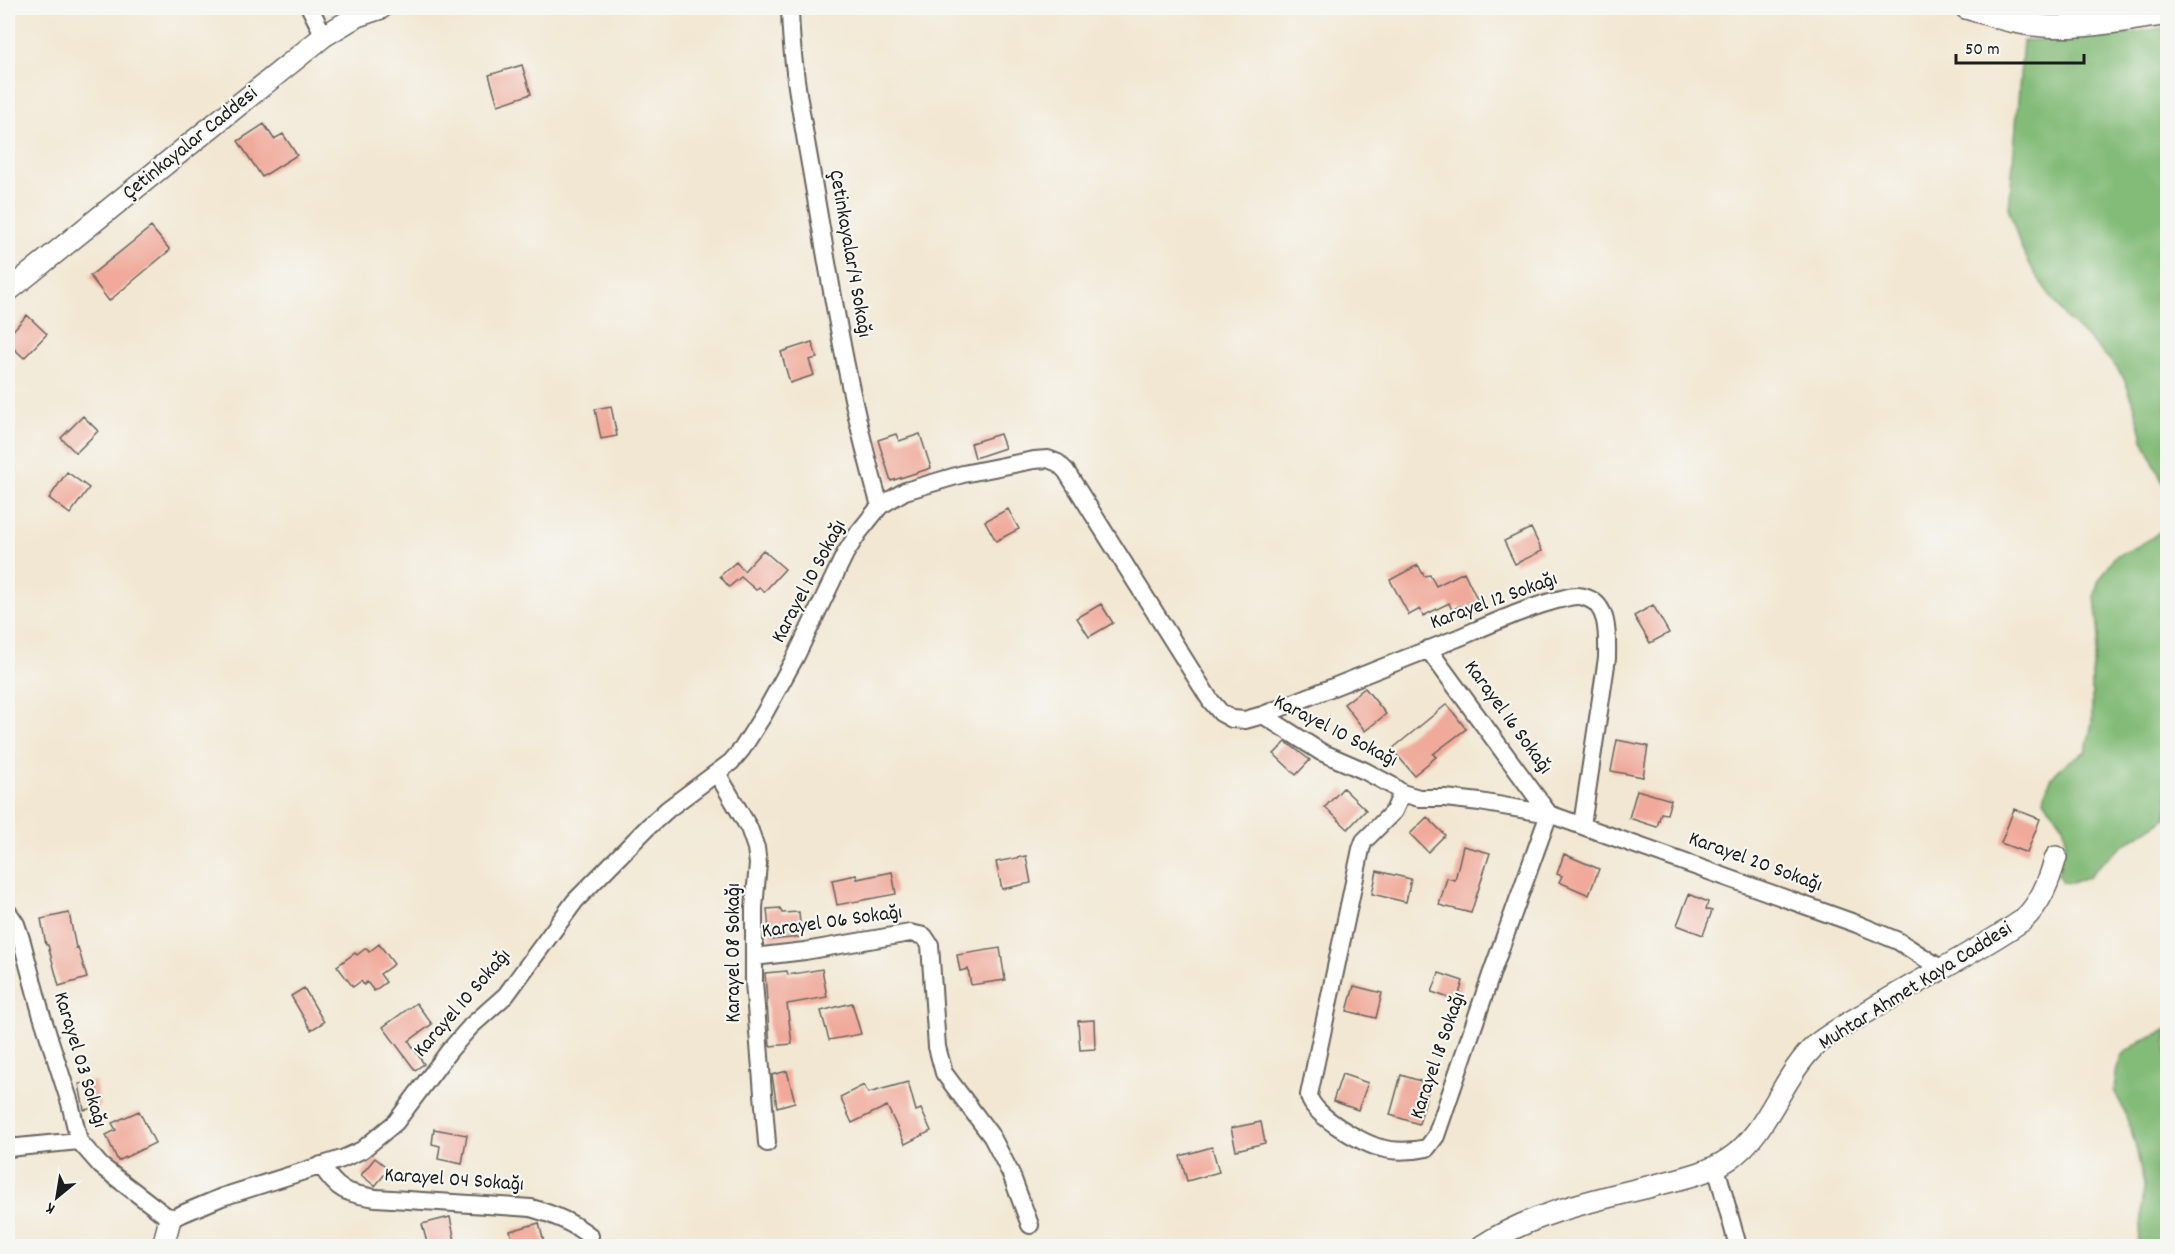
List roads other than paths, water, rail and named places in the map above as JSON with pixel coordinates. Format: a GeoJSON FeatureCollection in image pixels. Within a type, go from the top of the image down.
{"type":"FeatureCollection","features":[{"type":"Feature","properties":{"kind":"street"},"geometry":{"type":"LineString","coordinates":[[310,8],[324,36]]}},
{"type":"Feature","properties":{"kind":"street","name":"Çetinkayalar Caddesi"},"geometry":{"type":"LineString","coordinates":[[8,291],[324,36],[357,16],[381,8]]}},
{"type":"Feature","properties":{"kind":"street","name":"Çetinkayalar/4 Sokağı"},"geometry":{"type":"LineString","coordinates":[[790,8],[791,40],[798,93],[838,327],[863,447],[880,506]]}},
{"type":"Feature","properties":{"kind":"street"},"geometry":{"type":"LineString","coordinates":[[1966,8],[2015,22],[2043,26],[2073,26],[2168,14]]}},
{"type":"Feature","properties":{"kind":"street","name":"Karayel 10 Sokağı"},"geometry":{"type":"LineString","coordinates":[[170,1219],[222,1197],[362,1150],[396,1122],[449,1051],[471,1026],[506,995],[574,901],[661,815],[731,762],[742,749],[796,656],[845,554],[880,506],[905,491],[963,474],[1034,460],[1048,459],[1058,464],[1066,471],[1079,490],[1221,713],[1232,719],[1245,720],[1263,715],[1321,752],[1365,771],[1391,785],[1402,794],[1419,798],[1480,802],[1549,814]]}},
{"type":"Feature","properties":{"kind":"street","name":"Karayel 12 Sokağı"},"geometry":{"type":"LineString","coordinates":[[1263,715],[1428,649],[1565,598],[1580,596],[1590,598],[1597,604],[1604,617],[1608,634],[1607,658],[1582,825]]}},
{"type":"Feature","properties":{"kind":"street","name":"Karayel 16 Sokağı"},"geometry":{"type":"LineString","coordinates":[[1428,649],[1549,814]]}},
{"type":"Feature","properties":{"kind":"street","name":"Karayel 08 Sokağı"},"geometry":{"type":"LineString","coordinates":[[717,773],[749,828],[756,848],[758,864],[754,908],[754,982],[767,1143]]}},
{"type":"Feature","properties":{"kind":"street","name":"Karayel 18 Sokağı"},"geometry":{"type":"LineString","coordinates":[[1402,794],[1394,811],[1364,842],[1361,849],[1309,1095],[1317,1111],[1382,1149],[1420,1149],[1432,1144],[1549,814]]}},
{"type":"Feature","properties":{"kind":"street","name":"Karayel 20 Sokağı"},"geometry":{"type":"LineString","coordinates":[[1549,814],[1857,924],[1898,941],[1940,968]]}},
{"type":"Feature","properties":{"kind":"street","name":"Muhtar Ahmet Kaya Caddesi"},"geometry":{"type":"LineString","coordinates":[[1482,1246],[1533,1221],[1600,1199],[1690,1176],[1716,1167],[1730,1159],[1742,1148],[1772,1108],[1795,1071],[1816,1045],[1940,968],[2023,920],[2032,912],[2042,895],[2056,857]]}},
{"type":"Feature","properties":{"kind":"street","name":"Karayel 03 Sokağı"},"geometry":{"type":"LineString","coordinates":[[8,912],[16,924],[22,942],[41,1013],[70,1103],[79,1141],[101,1166],[170,1219]]}},
{"type":"Feature","properties":{"kind":"street","name":"Karayel 06 Sokağı"},"geometry":{"type":"LineString","coordinates":[[754,957],[805,951],[910,933],[924,936],[930,945],[937,1047],[944,1072],[992,1137],[1011,1174],[1030,1225]]}},
{"type":"Feature","properties":{"kind":"street"},"geometry":{"type":"LineString","coordinates":[[8,1148],[79,1141]]}},
{"type":"Feature","properties":{"kind":"street","name":"Karayel 04 Sokağı"},"geometry":{"type":"LineString","coordinates":[[321,1165],[332,1182],[342,1190],[354,1195],[531,1208],[554,1214],[575,1224],[590,1236]]}},
{"type":"Feature","properties":{"kind":"street"},"geometry":{"type":"LineString","coordinates":[[1716,1167],[1738,1246]]}},
{"type":"Feature","properties":{"kind":"street"},"geometry":{"type":"LineString","coordinates":[[163,1246],[170,1219]]}}]}
